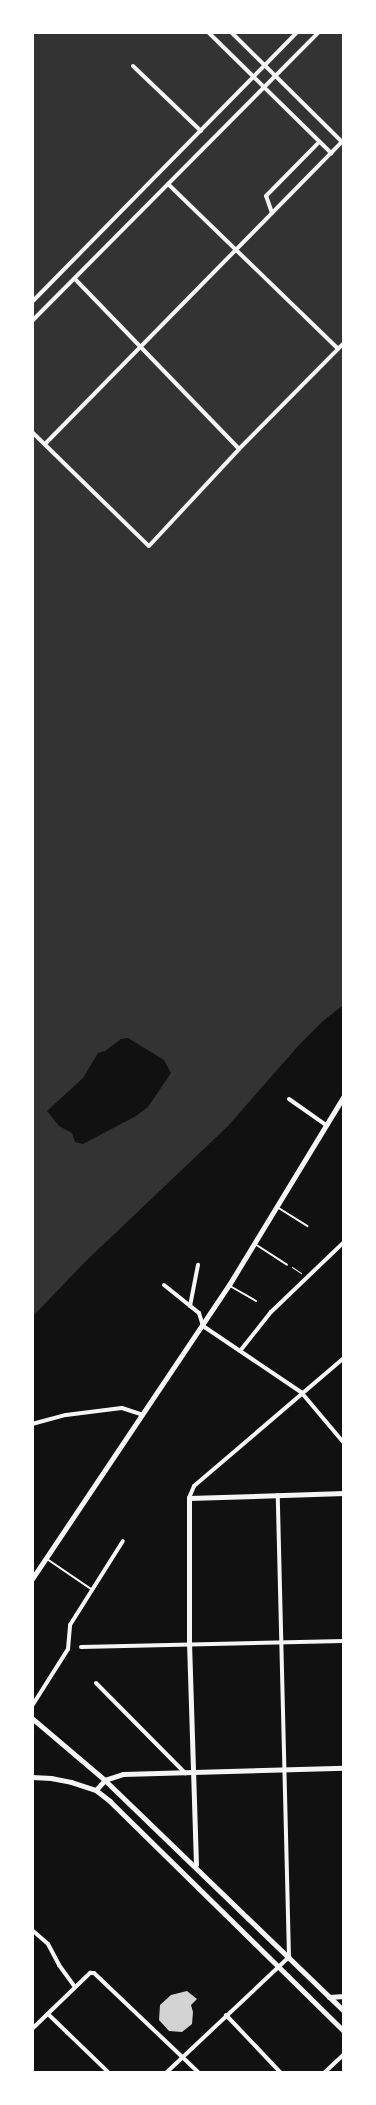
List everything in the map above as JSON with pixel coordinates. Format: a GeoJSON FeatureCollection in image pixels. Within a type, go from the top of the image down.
{"type":"FeatureCollection","features":[{"type":"Feature","properties":{"kind":"street"},"geometry":{"type":"LineString","coordinates":[[208,32],[330,153]]}},
{"type":"Feature","properties":{"kind":"street"},"geometry":{"type":"LineString","coordinates":[[44,444],[343,141],[232,32]]}},
{"type":"Feature","properties":{"kind":"street"},"geometry":{"type":"LineString","coordinates":[[32,302],[298,32]]}},
{"type":"Feature","properties":{"kind":"street"},"geometry":{"type":"LineString","coordinates":[[32,321],[319,32]]}},
{"type":"Feature","properties":{"kind":"street"},"geometry":{"type":"LineString","coordinates":[[133,66],[201,131]]}},
{"type":"Feature","properties":{"kind":"street"},"geometry":{"type":"LineString","coordinates":[[272,213],[266,196],[319,142]]}},
{"type":"Feature","properties":{"kind":"street"},"geometry":{"type":"LineString","coordinates":[[168,184],[337,348]]}},
{"type":"Feature","properties":{"kind":"street"},"geometry":{"type":"LineString","coordinates":[[74,279],[239,449]]}},
{"type":"Feature","properties":{"kind":"street"},"geometry":{"type":"LineString","coordinates":[[32,432],[149,546],[239,449],[344,343]]}},
{"type":"Feature","properties":{"kind":"street"},"geometry":{"type":"LineString","coordinates":[[32,1579],[203,1326],[344,1096]]}},
{"type":"Feature","properties":{"kind":"street"},"geometry":{"type":"LineString","coordinates":[[289,1099],[326,1125]]}},
{"type":"Feature","properties":{"kind":"street"},"geometry":{"type":"LineString","coordinates":[[240,1351],[271,1312],[343,1243]]}},
{"type":"Feature","properties":{"kind":"street"},"geometry":{"type":"LineString","coordinates":[[190,1306],[198,1265]]}},
{"type":"Feature","properties":{"kind":"street"},"geometry":{"type":"LineString","coordinates":[[164,1285],[199,1313],[203,1326],[301,1392],[344,1443]]}},
{"type":"Feature","properties":{"kind":"street"},"geometry":{"type":"LineString","coordinates":[[196,1865],[189,1646],[189,1498],[194,1486],[301,1392],[344,1358]]}},
{"type":"Feature","properties":{"kind":"street"},"geometry":{"type":"LineString","coordinates":[[32,1424],[66,1415],[122,1408],[143,1415]]}},
{"type":"Feature","properties":{"kind":"street"},"geometry":{"type":"LineString","coordinates":[[189,1498],[344,1493]]}},
{"type":"Feature","properties":{"kind":"street"},"geometry":{"type":"LineString","coordinates":[[168,2072],[289,1957],[278,1495]]}},
{"type":"Feature","properties":{"kind":"street"},"geometry":{"type":"LineString","coordinates":[[32,1706],[68,1649],[70,1625],[123,1541]]}},
{"type":"Feature","properties":{"kind":"street"},"geometry":{"type":"LineString","coordinates":[[81,1647],[344,1641]]}},
{"type":"Feature","properties":{"kind":"street"},"geometry":{"type":"LineString","coordinates":[[96,1683],[186,1773]]}},
{"type":"Feature","properties":{"kind":"street"},"geometry":{"type":"LineString","coordinates":[[32,1718],[105,1780],[196,1865],[344,2012]]}},
{"type":"Feature","properties":{"kind":"street"},"geometry":{"type":"LineString","coordinates":[[96,1790],[105,1780],[123,1774],[344,1768]]}},
{"type":"Feature","properties":{"kind":"street"},"geometry":{"type":"LineString","coordinates":[[32,1777],[51,1778],[96,1790],[110,1801],[344,2031]]}},
{"type":"Feature","properties":{"kind":"street"},"geometry":{"type":"LineString","coordinates":[[32,1930],[48,1944],[59,1965],[75,1987]]}},
{"type":"Feature","properties":{"kind":"street"},"geometry":{"type":"LineString","coordinates":[[32,2029],[90,1973],[98,1975],[198,2072]]}},
{"type":"Feature","properties":{"kind":"street"},"geometry":{"type":"LineString","coordinates":[[329,1997],[344,1996]]}},
{"type":"Feature","properties":{"kind":"street"},"geometry":{"type":"LineString","coordinates":[[48,2014],[108,2072]]}},
{"type":"Feature","properties":{"kind":"street"},"geometry":{"type":"LineString","coordinates":[[226,2015],[280,2072]]}},
{"type":"Feature","properties":{"kind":"street"},"geometry":{"type":"LineString","coordinates":[[325,2072],[344,2054]]}},
{"type":"Feature","properties":{"kind":"lane"},"geometry":{"type":"LineString","coordinates":[[276,1206],[307,1226]]}},
{"type":"Feature","properties":{"kind":"lane"},"geometry":{"type":"LineString","coordinates":[[254,1243],[287,1265]]}},
{"type":"Feature","properties":{"kind":"lane"},"geometry":{"type":"LineString","coordinates":[[229,1285],[256,1301]]}},
{"type":"Feature","properties":{"kind":"lane"},"geometry":{"type":"LineString","coordinates":[[47,1559],[92,1591]]}},
{"type":"Feature","properties":{"kind":"path"},"geometry":{"type":"LineString","coordinates":[[287,1265],[308,1277]]}},
{"type":"Feature","properties":{"kind":"shaded area"},"geometry":{"type":"Polygon","coordinates":[[[33,33],[343,33],[343,1005],[323,1021],[299,1045],[228,1126],[86,1261],[33,1316],[33,33]],[[128,1038],[121,1039],[105,1051],[98,1053],[83,1078],[47,1111],[59,1126],[72,1133],[75,1142],[83,1144],[136,1116],[148,1107],[171,1073],[164,1060],[128,1038]]]}},
{"type":"Feature","properties":{"kind":"building"},"geometry":{"type":"Polygon","coordinates":[[[187,1991],[197,1999],[191,2005],[193,2012],[192,2024],[182,2032],[169,2031],[159,2020],[160,2005],[171,1995],[187,1991]]]}}]}
